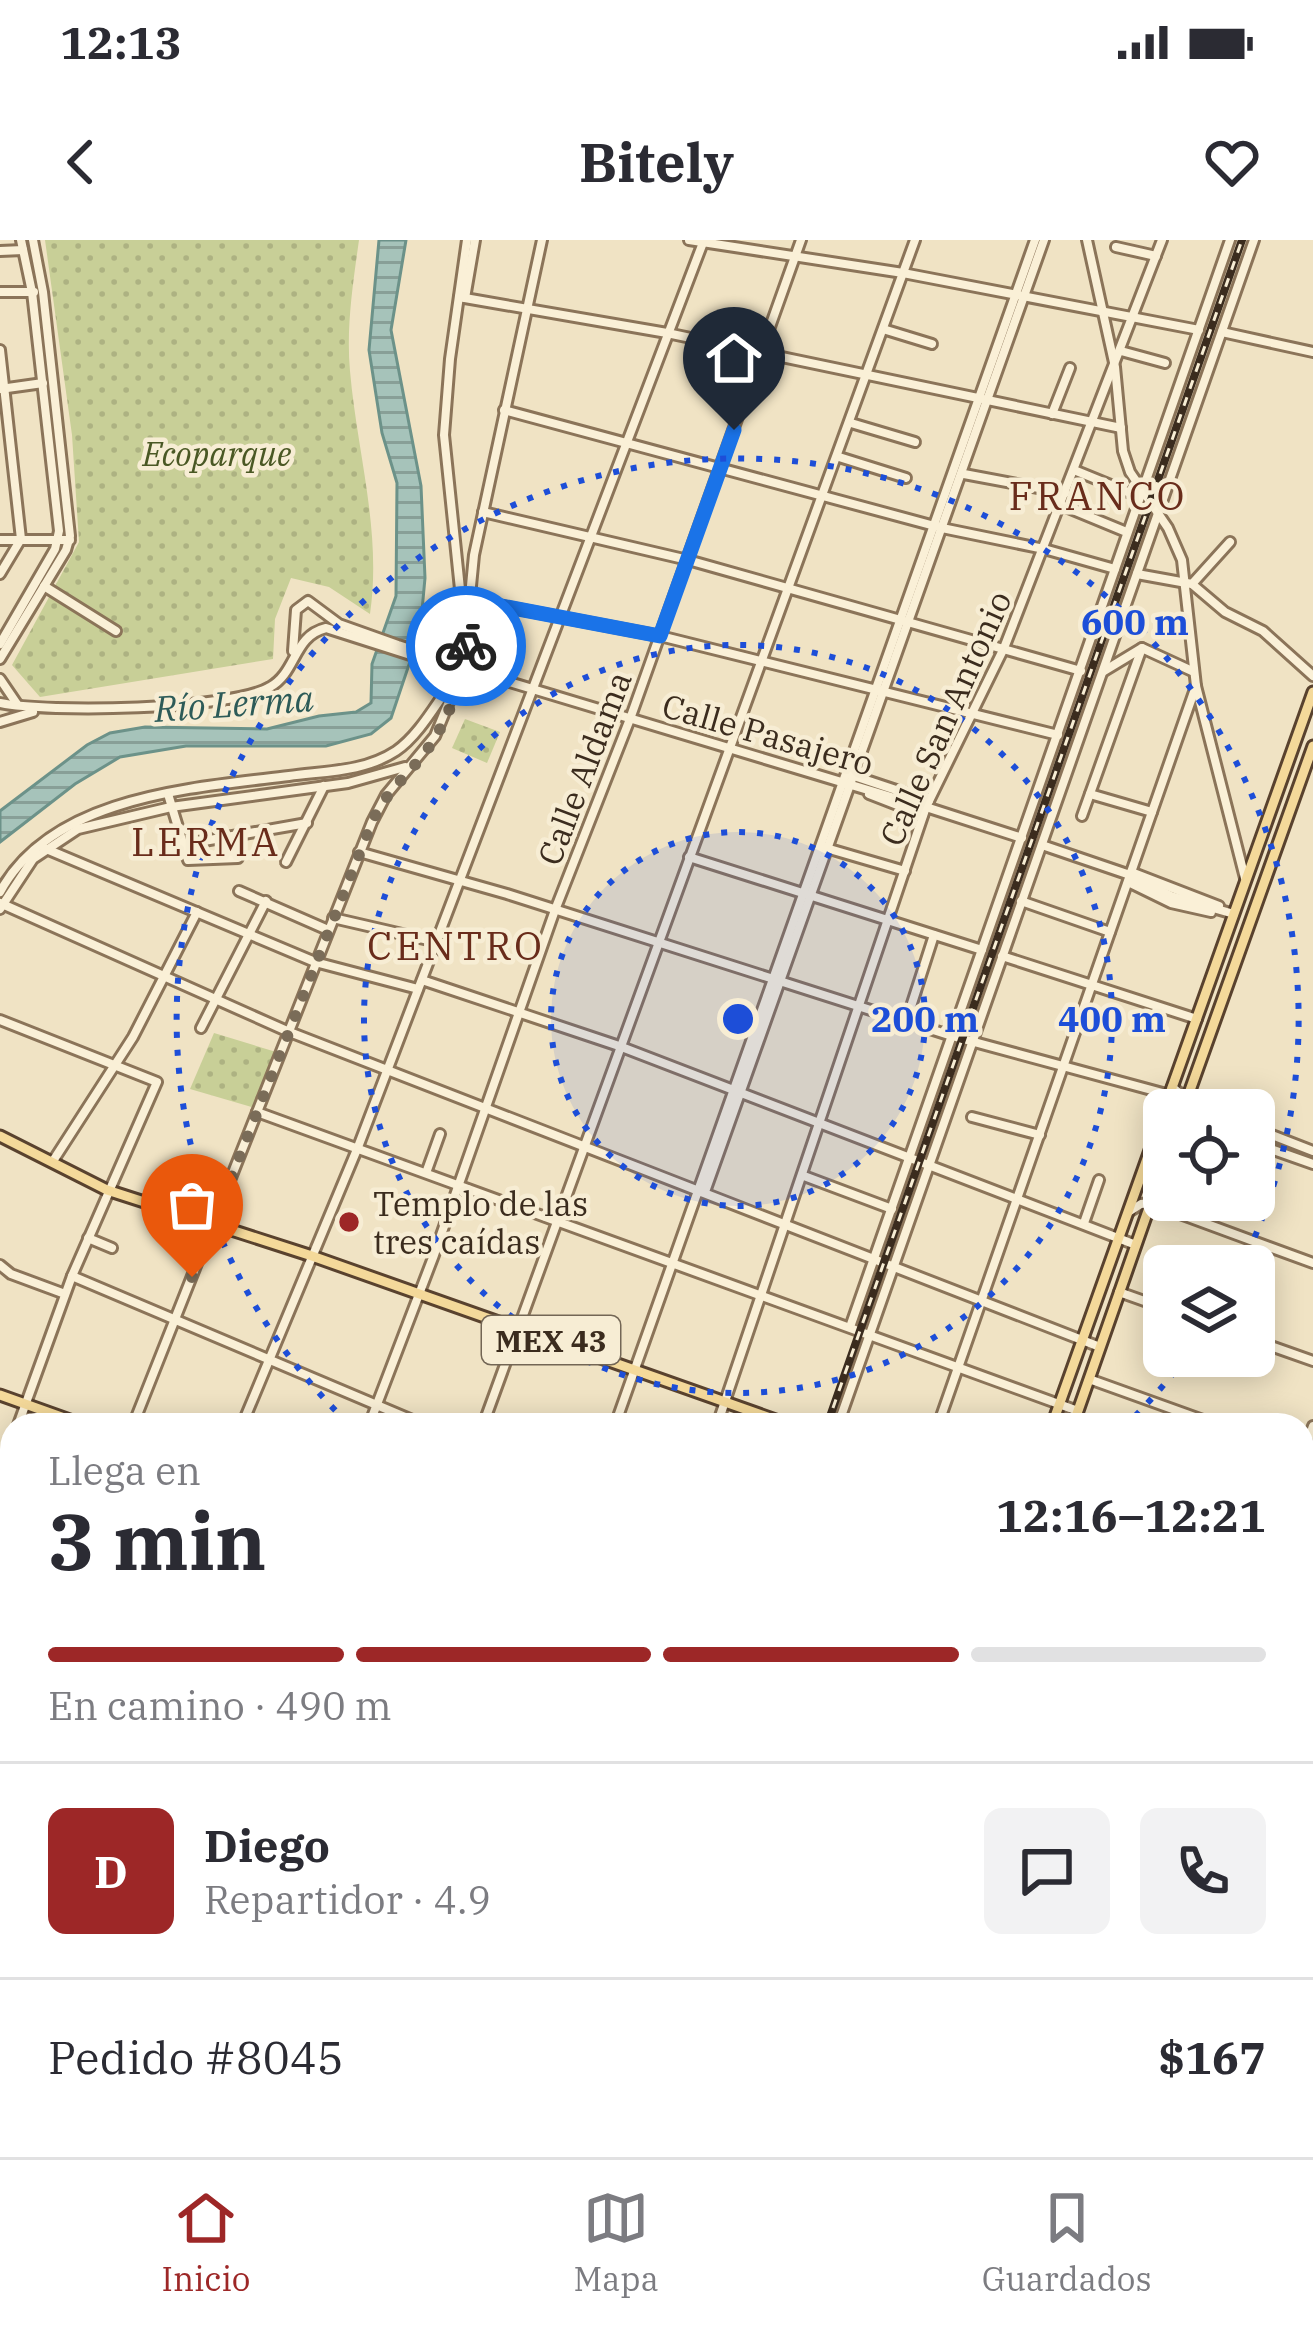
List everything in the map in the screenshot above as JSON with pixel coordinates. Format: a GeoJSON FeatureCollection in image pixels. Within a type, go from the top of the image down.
{"type":"FeatureCollection","features":[{"type":"Feature","properties":{"kind":"main road"},"geometry":{"type":"LineString","coordinates":[[1172,1089],[1205,998],[1229,912],[1246,882],[1313,692]]}},
{"type":"Feature","properties":{"kind":"main road"},"geometry":{"type":"LineString","coordinates":[[1190,1089],[1313,746]]}},
{"type":"Feature","properties":{"kind":"main road"},"geometry":{"type":"LineString","coordinates":[[1246,882],[1269,869]]}},
{"type":"Feature","properties":{"kind":"main road"},"geometry":{"type":"LineString","coordinates":[[1229,912],[1243,922],[1246,933]]}},
{"type":"Feature","properties":{"kind":"main road"},"geometry":{"type":"LineString","coordinates":[[1205,998],[1208,1008],[1218,1011]]}},
{"type":"Feature","properties":{"kind":"main road","name":"MEX 43"},"geometry":{"type":"LineString","coordinates":[[0,1136],[107,1190],[420,1293],[756,1413]]}},
{"type":"Feature","properties":{"kind":"main road"},"geometry":{"type":"LineString","coordinates":[[1057,1413],[1143,1170]]}},
{"type":"Feature","properties":{"kind":"main road"},"geometry":{"type":"LineString","coordinates":[[1078,1411],[1144,1221]]}},
{"type":"Feature","properties":{"kind":"main road"},"geometry":{"type":"LineString","coordinates":[[0,1395],[51,1413]]}},
{"type":"Feature","properties":{"kind":"street"},"geometry":{"type":"LineString","coordinates":[[0,659],[44,586],[64,540],[43,292],[33,240]]}},
{"type":"Feature","properties":{"kind":"street"},"geometry":{"type":"LineString","coordinates":[[460,589],[444,435],[471,240]]}},
{"type":"Feature","properties":{"kind":"street"},"geometry":{"type":"LineString","coordinates":[[138,1413],[359,852],[386,795],[436,736],[463,668],[483,512],[542,240]]}},
{"type":"Feature","properties":{"kind":"street"},"geometry":{"type":"LineString","coordinates":[[689,240],[903,273],[1199,330]]}},
{"type":"Feature","properties":{"kind":"street","name":"Calle Aldama"},"geometry":{"type":"LineString","coordinates":[[374,1413],[801,240]]}},
{"type":"Feature","properties":{"kind":"street"},"geometry":{"type":"LineString","coordinates":[[487,1413],[915,240]]}},
{"type":"Feature","properties":{"kind":"street"},"geometry":{"type":"LineString","coordinates":[[1021,296],[1035,240]]}},
{"type":"Feature","properties":{"kind":"street"},"geometry":{"type":"LineString","coordinates":[[620,1413],[700,1193],[706,1189],[904,621],[1044,240]]}},
{"type":"Feature","properties":{"kind":"street"},"geometry":{"type":"LineString","coordinates":[[1087,240],[1115,367],[1126,462],[1178,549],[1189,583],[1193,672],[1246,882]]}},
{"type":"Feature","properties":{"kind":"street","name":"Calle San Antonio"},"geometry":{"type":"LineString","coordinates":[[721,1413],[925,807],[1004,648],[1162,240]]}},
{"type":"Feature","properties":{"kind":"street"},"geometry":{"type":"LineString","coordinates":[[850,1327],[1230,240]]}},
{"type":"Feature","properties":{"kind":"street"},"geometry":{"type":"LineString","coordinates":[[842,1413],[1254,240]]}},
{"type":"Feature","properties":{"kind":"street"},"geometry":{"type":"LineString","coordinates":[[247,1413],[358,1147],[703,241]]}},
{"type":"Feature","properties":{"kind":"street"},"geometry":{"type":"LineString","coordinates":[[0,250],[22,245],[64,540],[3,632],[0,644]]}},
{"type":"Feature","properties":{"kind":"street"},"geometry":{"type":"LineString","coordinates":[[1116,247],[1156,256]]}},
{"type":"Feature","properties":{"kind":"street"},"geometry":{"type":"LineString","coordinates":[[0,292],[43,292]]}},
{"type":"Feature","properties":{"kind":"street"},"geometry":{"type":"LineString","coordinates":[[462,298],[668,333],[1121,428]]}},
{"type":"Feature","properties":{"kind":"street"},"geometry":{"type":"LineString","coordinates":[[884,329],[932,344]]}},
{"type":"Feature","properties":{"kind":"street"},"geometry":{"type":"LineString","coordinates":[[1222,332],[1313,352]]}},
{"type":"Feature","properties":{"kind":"street"},"geometry":{"type":"LineString","coordinates":[[0,350],[21,539],[0,574]]}},
{"type":"Feature","properties":{"kind":"street"},"geometry":{"type":"LineString","coordinates":[[1121,351],[1165,363]]}},
{"type":"Feature","properties":{"kind":"street"},"geometry":{"type":"LineString","coordinates":[[1052,414],[1070,368]]}},
{"type":"Feature","properties":{"kind":"street"},"geometry":{"type":"LineString","coordinates":[[3,389],[43,383]]}},
{"type":"Feature","properties":{"kind":"street"},"geometry":{"type":"LineString","coordinates":[[938,527],[964,474],[984,401]]}},
{"type":"Feature","properties":{"kind":"street"},"geometry":{"type":"LineString","coordinates":[[504,410],[938,527],[1115,568]]}},
{"type":"Feature","properties":{"kind":"street"},"geometry":{"type":"LineString","coordinates":[[850,423],[915,442]]}},
{"type":"Feature","properties":{"kind":"street"},"geometry":{"type":"LineString","coordinates":[[838,457],[906,478]]}},
{"type":"Feature","properties":{"kind":"street"},"geometry":{"type":"LineString","coordinates":[[1074,470],[1143,496]]}},
{"type":"Feature","properties":{"kind":"street"},"geometry":{"type":"LineString","coordinates":[[964,474],[1066,493]]}},
{"type":"Feature","properties":{"kind":"street"},"geometry":{"type":"LineString","coordinates":[[1060,505],[1124,531]]}},
{"type":"Feature","properties":{"kind":"street"},"geometry":{"type":"LineString","coordinates":[[483,512],[688,560],[1081,671]]}},
{"type":"Feature","properties":{"kind":"street"},"geometry":{"type":"LineString","coordinates":[[0,540],[64,540]]}},
{"type":"Feature","properties":{"kind":"street"},"geometry":{"type":"LineString","coordinates":[[1189,583],[1230,542]]}},
{"type":"Feature","properties":{"kind":"street"},"geometry":{"type":"LineString","coordinates":[[1136,574],[1189,583],[1225,612],[1263,631],[1311,677]]}},
{"type":"Feature","properties":{"kind":"street"},"geometry":{"type":"LineString","coordinates":[[44,586],[116,631]]}},
{"type":"Feature","properties":{"kind":"street"},"geometry":{"type":"LineString","coordinates":[[470,600],[660,636],[1058,735]]}},
{"type":"Feature","properties":{"kind":"street"},"geometry":{"type":"LineString","coordinates":[[305,634],[298,605],[308,601],[334,625],[423,656],[445,689],[446,712]]}},
{"type":"Feature","properties":{"kind":"street"},"geometry":{"type":"LineString","coordinates":[[0,703],[40,710],[172,704],[246,695],[272,686],[291,662],[320,608]]}},
{"type":"Feature","properties":{"kind":"street"},"geometry":{"type":"LineString","coordinates":[[305,634],[334,625]]}},
{"type":"Feature","properties":{"kind":"street"},"geometry":{"type":"LineString","coordinates":[[1102,672],[1142,648],[1193,672]]}},
{"type":"Feature","properties":{"kind":"street"},"geometry":{"type":"LineString","coordinates":[[1082,817],[1142,648]]}},
{"type":"Feature","properties":{"kind":"street"},"geometry":{"type":"LineString","coordinates":[[423,656],[448,649],[459,655],[463,668]]}},
{"type":"Feature","properties":{"kind":"street"},"geometry":{"type":"LineString","coordinates":[[440,677],[448,649]]}},
{"type":"Feature","properties":{"kind":"street"},"geometry":{"type":"LineString","coordinates":[[1109,652],[1120,658]]}},
{"type":"Feature","properties":{"kind":"street"},"geometry":{"type":"LineString","coordinates":[[440,677],[463,668]]}},
{"type":"Feature","properties":{"kind":"street","name":"Calle Pasajero"},"geometry":{"type":"LineString","coordinates":[[463,668],[847,782],[889,800],[925,807]]}},
{"type":"Feature","properties":{"kind":"street"},"geometry":{"type":"LineString","coordinates":[[0,679],[7,694],[23,708]]}},
{"type":"Feature","properties":{"kind":"street"},"geometry":{"type":"LineString","coordinates":[[943,1413],[1196,686]]}},
{"type":"Feature","properties":{"kind":"street"},"geometry":{"type":"LineString","coordinates":[[445,689],[410,739],[379,760],[342,770],[168,794],[91,815],[55,832],[1,906],[485,1111],[1100,1347]]}},
{"type":"Feature","properties":{"kind":"street"},"geometry":{"type":"LineString","coordinates":[[0,722],[40,710]]}},
{"type":"Feature","properties":{"kind":"street"},"geometry":{"type":"LineString","coordinates":[[0,892],[14,870],[42,848],[95,823],[371,778],[417,763]]}},
{"type":"Feature","properties":{"kind":"street"},"geometry":{"type":"LineString","coordinates":[[286,862],[324,786]]}},
{"type":"Feature","properties":{"kind":"street"},"geometry":{"type":"LineString","coordinates":[[168,794],[188,860],[238,858]]}},
{"type":"Feature","properties":{"kind":"street"},"geometry":{"type":"LineString","coordinates":[[1090,794],[1152,812]]}},
{"type":"Feature","properties":{"kind":"street"},"geometry":{"type":"LineString","coordinates":[[925,807],[1022,838]]}},
{"type":"Feature","properties":{"kind":"street"},"geometry":{"type":"LineString","coordinates":[[181,845],[307,823]]}},
{"type":"Feature","properties":{"kind":"street"},"geometry":{"type":"LineString","coordinates":[[1042,845],[1153,890],[1229,912]]}},
{"type":"Feature","properties":{"kind":"street"},"geometry":{"type":"LineString","coordinates":[[824,847],[905,871]]}},
{"type":"Feature","properties":{"kind":"street"},"geometry":{"type":"LineString","coordinates":[[42,848],[315,962],[519,1011],[1136,1244]]}},
{"type":"Feature","properties":{"kind":"street"},"geometry":{"type":"LineString","coordinates":[[359,852],[951,1036],[1163,1089]]}},
{"type":"Feature","properties":{"kind":"street"},"geometry":{"type":"LineString","coordinates":[[689,856],[982,950]]}},
{"type":"Feature","properties":{"kind":"street"},"geometry":{"type":"LineString","coordinates":[[239,892],[328,930]]}},
{"type":"Feature","properties":{"kind":"street"},"geometry":{"type":"LineString","coordinates":[[1022,901],[1110,932]]}},
{"type":"Feature","properties":{"kind":"street"},"geometry":{"type":"LineString","coordinates":[[201,1028],[266,902]]}},
{"type":"Feature","properties":{"kind":"street"},"geometry":{"type":"LineString","coordinates":[[53,1162],[115,1067],[197,913]]}},
{"type":"Feature","properties":{"kind":"street"},"geometry":{"type":"LineString","coordinates":[[333,918],[437,942]]}},
{"type":"Feature","properties":{"kind":"street"},"geometry":{"type":"LineString","coordinates":[[906,1022],[934,935]]}},
{"type":"Feature","properties":{"kind":"street"},"geometry":{"type":"LineString","coordinates":[[1002,956],[1197,1019]]}},
{"type":"Feature","properties":{"kind":"street"},"geometry":{"type":"LineString","coordinates":[[0,1020],[157,1082],[72,1276],[23,1413]]}},
{"type":"Feature","properties":{"kind":"street"},"geometry":{"type":"LineString","coordinates":[[257,1112],[1078,1411]]}},
{"type":"Feature","properties":{"kind":"street"},"geometry":{"type":"LineString","coordinates":[[972,1117],[1040,1135]]}},
{"type":"Feature","properties":{"kind":"street"},"geometry":{"type":"LineString","coordinates":[[426,1173],[440,1134]]}},
{"type":"Feature","properties":{"kind":"street"},"geometry":{"type":"LineString","coordinates":[[1275,1136],[1313,1151]]}},
{"type":"Feature","properties":{"kind":"street"},"geometry":{"type":"LineString","coordinates":[[1275,1151],[1313,1165]]}},
{"type":"Feature","properties":{"kind":"street"},"geometry":{"type":"LineString","coordinates":[[804,1176],[892,1209]]}},
{"type":"Feature","properties":{"kind":"street"},"geometry":{"type":"LineString","coordinates":[[1083,1224],[1099,1180]]}},
{"type":"Feature","properties":{"kind":"street"},"geometry":{"type":"LineString","coordinates":[[1127,1216],[1143,1204]]}},
{"type":"Feature","properties":{"kind":"street"},"geometry":{"type":"LineString","coordinates":[[1199,1221],[1313,1263]]}},
{"type":"Feature","properties":{"kind":"street"},"geometry":{"type":"LineString","coordinates":[[88,1238],[112,1248]]}},
{"type":"Feature","properties":{"kind":"street"},"geometry":{"type":"LineString","coordinates":[[0,1267],[65,1294]]}},
{"type":"Feature","properties":{"kind":"street"},"geometry":{"type":"LineString","coordinates":[[72,1276],[394,1413]]}},
{"type":"Feature","properties":{"kind":"street"},"geometry":{"type":"LineString","coordinates":[[1119,1292],[1143,1301]]}},
{"type":"Feature","properties":{"kind":"street"},"geometry":{"type":"LineString","coordinates":[[1275,1347],[1313,1361]]}},
{"type":"Feature","properties":{"kind":"street"},"geometry":{"type":"LineString","coordinates":[[1089,1378],[1184,1413]]}},
{"type":"Feature","properties":{"kind":"green space","name":"Ecoparque"},"geometry":{"type":"Polygon","coordinates":[[[45,240],[359,240],[349,355],[371,522],[370,614],[329,587],[291,578],[275,619],[273,659],[40,697],[12,665],[79,542],[72,435],[45,240]]]}},
{"type":"Feature","properties":{"kind":"green space"},"geometry":{"type":"Polygon","coordinates":[[[465,719],[500,732],[487,763],[452,748],[465,719]]]}},
{"type":"Feature","properties":{"kind":"green space"},"geometry":{"type":"Polygon","coordinates":[[[214,1033],[276,1052],[255,1108],[190,1089],[214,1033]]]}},
{"type":"Feature","properties":{"kind":"water"},"geometry":{"type":"Polygon","coordinates":[[[379,240],[406,240],[391,330],[421,486],[425,578],[420,632],[391,718],[371,734],[326,746],[186,746],[120,757],[75,784],[0,842],[0,811],[110,733],[145,727],[267,729],[356,712],[371,703],[372,664],[396,596],[397,483],[382,433],[369,350],[379,240]]]}},
{"type":"Feature","properties":{"kind":"tunnel"},"geometry":{"type":"LineString","coordinates":[[1014,838],[1045,849]]}},
{"type":"Feature","properties":{"kind":"railway"},"geometry":{"type":"LineString","coordinates":[[831,1413],[1242,240]]}},
{"type":"Feature","properties":{"kind":"way so far"},"geometry":{"type":"LineString","coordinates":[[192,1277],[372,822],[386,795],[436,736],[459,681],[466,646]]}},
{"type":"Feature","properties":{"kind":"place","name":"Templo de las tres caídas"},"geometry":{"type":"Point","coordinates":[349,1222]}},
{"type":"Feature","properties":{"kind":"district","name":"FRANCO"},"geometry":{"type":"Point","coordinates":[1098,495]}},
{"type":"Feature","properties":{"kind":"district","name":"LERMA"},"geometry":{"type":"Point","coordinates":[206,841]}},
{"type":"Feature","properties":{"kind":"district","name":"CENTRO"},"geometry":{"type":"Point","coordinates":[456,945]}},
{"type":"Feature","properties":{"kind":"route"},"geometry":{"type":"LineString","coordinates":[[466,646],[470,600],[660,636],[734,430]]}},
{"type":"Feature","properties":{"kind":"water label","name":"Río Lerma"},"geometry":{"type":"Point","coordinates":[234,703]}}]}
